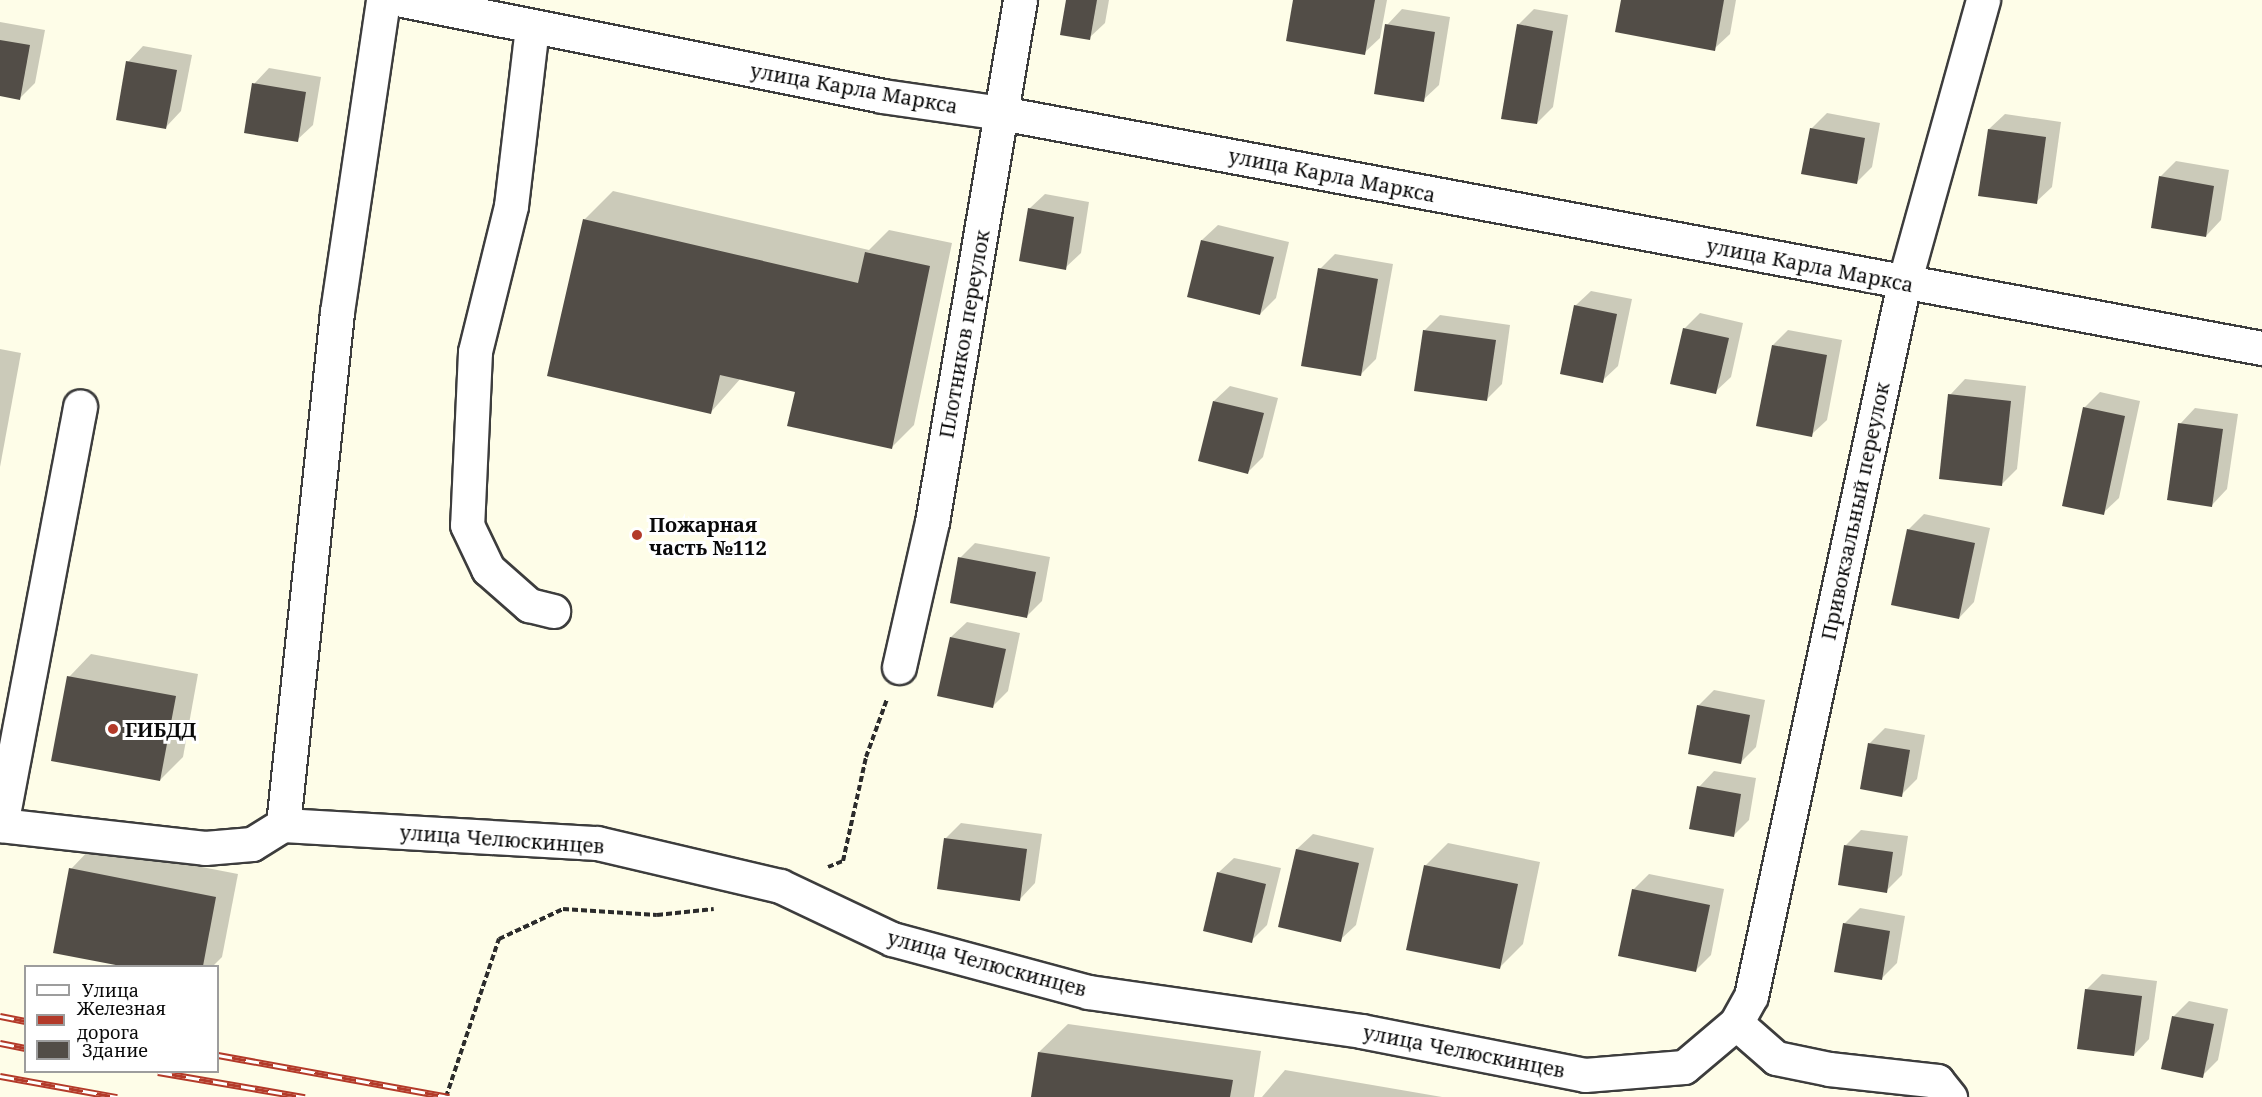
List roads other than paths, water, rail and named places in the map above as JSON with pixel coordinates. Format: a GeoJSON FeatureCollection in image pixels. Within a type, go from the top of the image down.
{"type":"FeatureCollection","features":[{"type":"Feature","properties":{"kind":"street"},"geometry":{"type":"LineString","coordinates":[[80,406],[1,825],[205,848],[252,844],[283,825],[337,312],[382,0]]}},
{"type":"Feature","properties":{"kind":"street","name":"улица Карла Маркса"},"geometry":{"type":"LineString","coordinates":[[402,0],[882,96],[1001,113],[2262,348]]}},
{"type":"Feature","properties":{"kind":"street","name":"Плотников переулок"},"geometry":{"type":"LineString","coordinates":[[899,667],[932,522],[1020,0]]}},
{"type":"Feature","properties":{"kind":"street","name":"Привокзальный переулок"},"geometry":{"type":"LineString","coordinates":[[1736,1023],[1751,996],[1904,283],[1983,0]]}},
{"type":"Feature","properties":{"kind":"street"},"geometry":{"type":"LineString","coordinates":[[532,27],[511,206],[475,352],[467,525],[488,569],[529,605],[553,611]]}},
{"type":"Feature","properties":{"kind":"street","name":"улица Челюскинцев"},"geometry":{"type":"LineString","coordinates":[[283,825],[597,843],[780,886],[892,939],[1088,992],[1360,1031],[1585,1075],[1683,1067],[1736,1023]]}},
{"type":"Feature","properties":{"kind":"street"},"geometry":{"type":"LineString","coordinates":[[1736,1023],[1776,1058],[1830,1069],[1937,1081],[1950,1097]]}},
{"type":"Feature","properties":{"kind":"railway"},"geometry":{"type":"LineString","coordinates":[[0,1016],[24,1021]]}},
{"type":"Feature","properties":{"kind":"railway"},"geometry":{"type":"LineString","coordinates":[[0,1043],[24,1048]]}},
{"type":"Feature","properties":{"kind":"railway"},"geometry":{"type":"LineString","coordinates":[[219,1055],[449,1097]]}},
{"type":"Feature","properties":{"kind":"railway"},"geometry":{"type":"LineString","coordinates":[[164,1073],[305,1097]]}},
{"type":"Feature","properties":{"kind":"railway"},"geometry":{"type":"LineString","coordinates":[[0,1076],[117,1097]]}},
{"type":"Feature","properties":{"kind":"place","name":"Пожарная часть №112"},"geometry":{"type":"Point","coordinates":[637,535]}},
{"type":"Feature","properties":{"kind":"place","name":"ГИБДД"},"geometry":{"type":"Point","coordinates":[113,729]}}]}
